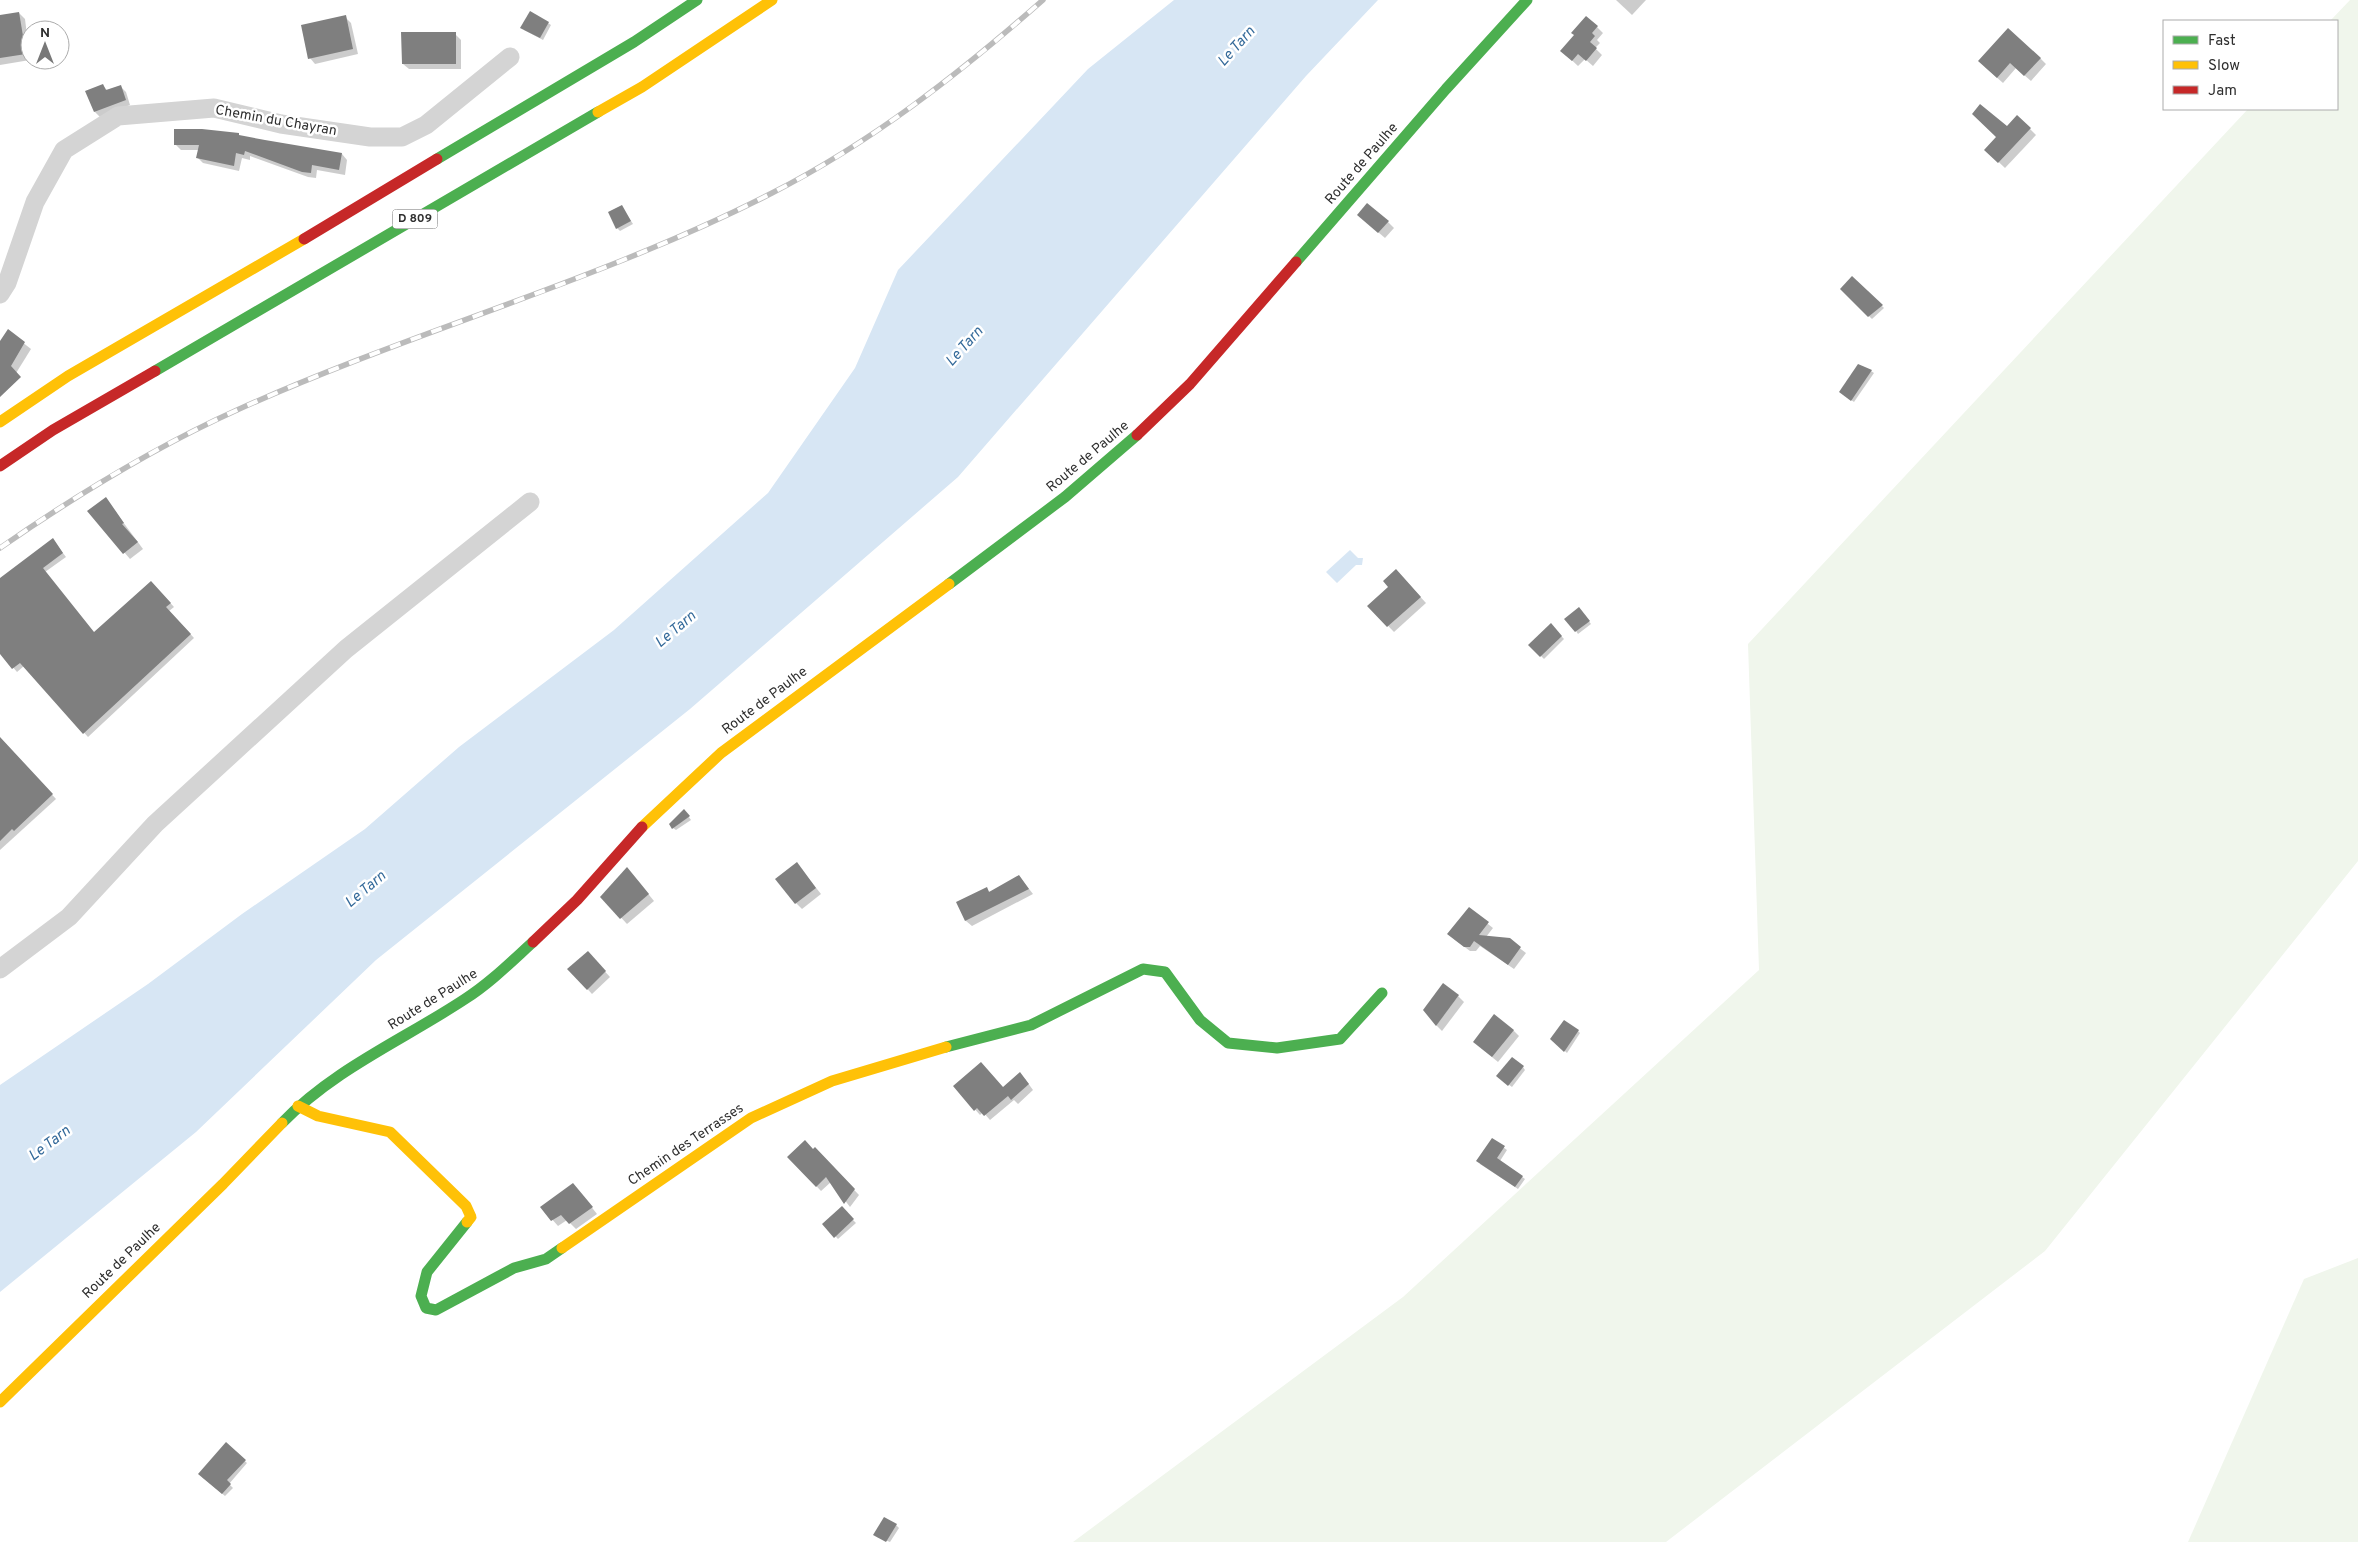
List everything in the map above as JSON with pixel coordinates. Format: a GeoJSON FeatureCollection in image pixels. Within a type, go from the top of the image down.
{"type":"FeatureCollection","features":[{"type":"Feature","properties":{"kind":"street","name":"D 809"},"geometry":{"type":"LineString","coordinates":[[0,422],[68,376],[278,254],[634,42],[697,0]]}},
{"type":"Feature","properties":{"kind":"street","name":"D 809"},"geometry":{"type":"LineString","coordinates":[[0,466],[53,430],[642,87],[772,0]]}},
{"type":"Feature","properties":{"kind":"street","name":"Route de Paulhe"},"geometry":{"type":"LineString","coordinates":[[0,1402],[223,1184],[298,1106],[329,1081],[466,1000],[498,975],[577,900],[643,826],[721,753],[1065,497],[1132,440],[1209,362],[1446,89],[1526,0]]}},
{"type":"Feature","properties":{"kind":"street","name":"Chemin du Chayran"},"geometry":{"type":"LineString","coordinates":[[0,294],[7,283],[35,202],[64,150],[118,116],[214,108],[281,124],[370,137],[402,136],[426,125],[510,57]]}},
{"type":"Feature","properties":{"kind":"street"},"geometry":{"type":"LineString","coordinates":[[0,969],[69,917],[155,824],[346,649],[530,502]]}},
{"type":"Feature","properties":{"kind":"street","name":"Chemin des Terrasses"},"geometry":{"type":"LineString","coordinates":[[298,1106],[318,1116],[390,1132],[466,1206],[471,1217],[427,1272],[422,1296],[426,1308],[436,1310],[514,1268],[546,1259],[751,1118],[832,1081],[894,1061],[1031,1025],[1143,969],[1165,972],[1200,1020],[1228,1043],[1277,1048],[1340,1039],[1382,993]]}},
{"type":"Feature","properties":{"kind":"shaded area"},"geometry":{"type":"Polygon","coordinates":[[[2350,0],[2358,0],[2358,861],[2045,1251],[1666,1542],[1073,1542],[1403,1297],[1759,970],[1748,644],[2247,110],[2338,110],[2338,20],[2331,20],[2350,0]]]}},
{"type":"Feature","properties":{"kind":"shaded area"},"geometry":{"type":"Polygon","coordinates":[[[2358,1258],[2358,1542],[2188,1542],[2304,1279],[2358,1258]]]}},
{"type":"Feature","properties":{"kind":"water","name":"Le Tarn"},"geometry":{"type":"Polygon","coordinates":[[[1174,0],[1378,0],[1306,76],[958,477],[690,709],[376,960],[196,1132],[0,1292],[0,1085],[148,984],[242,914],[365,829],[459,747],[614,630],[768,493],[855,368],[898,270],[1088,69],[1174,0]]]}},
{"type":"Feature","properties":{"kind":"water"},"geometry":{"type":"Polygon","coordinates":[[[1350,550],[1358,558],[1363,558],[1362,565],[1356,565],[1337,583],[1326,572],[1350,550]]]}},
{"type":"Feature","properties":{"kind":"building"},"geometry":{"type":"Polygon","coordinates":[[[530,11],[549,22],[540,38],[520,28],[530,11]]]}},
{"type":"Feature","properties":{"kind":"building"},"geometry":{"type":"Polygon","coordinates":[[[19,12],[20,55],[0,58],[0,15],[19,12]]]}},
{"type":"Feature","properties":{"kind":"building"},"geometry":{"type":"Polygon","coordinates":[[[346,15],[353,49],[308,59],[301,25],[346,15]]]}},
{"type":"Feature","properties":{"kind":"building"},"geometry":{"type":"Polygon","coordinates":[[[1586,16],[1598,26],[1592,33],[1595,36],[1590,42],[1597,48],[1586,61],[1578,54],[1572,61],[1560,51],[1574,35],[1571,33],[1586,16]]]}},
{"type":"Feature","properties":{"kind":"building"},"geometry":{"type":"Polygon","coordinates":[[[2008,28],[2041,58],[2024,76],[2010,63],[1997,78],[1978,61],[2008,28]]]}},
{"type":"Feature","properties":{"kind":"building"},"geometry":{"type":"Polygon","coordinates":[[[401,32],[456,32],[456,64],[402,64],[401,32]]]}},
{"type":"Feature","properties":{"kind":"building"},"geometry":{"type":"Polygon","coordinates":[[[103,84],[106,90],[121,85],[126,100],[94,112],[85,91],[103,84]]]}},
{"type":"Feature","properties":{"kind":"building"},"geometry":{"type":"Polygon","coordinates":[[[1980,104],[2007,126],[2017,115],[2031,128],[1998,163],[1984,150],[1996,137],[1972,114],[1980,104]]]}},
{"type":"Feature","properties":{"kind":"building"},"geometry":{"type":"Polygon","coordinates":[[[174,129],[202,129],[239,133],[239,135],[342,153],[339,170],[312,165],[311,173],[302,172],[245,151],[244,155],[236,153],[234,166],[196,158],[199,145],[174,145],[174,129]]]}},
{"type":"Feature","properties":{"kind":"building"},"geometry":{"type":"Polygon","coordinates":[[[1367,203],[1389,221],[1378,233],[1357,215],[1367,203]]]}},
{"type":"Feature","properties":{"kind":"building"},"geometry":{"type":"Polygon","coordinates":[[[622,205],[631,221],[616,229],[608,212],[622,205]]]}},
{"type":"Feature","properties":{"kind":"building"},"geometry":{"type":"Polygon","coordinates":[[[1852,276],[1883,305],[1868,317],[1840,289],[1852,276]]]}},
{"type":"Feature","properties":{"kind":"building"},"geometry":{"type":"Polygon","coordinates":[[[8,329],[25,342],[11,366],[21,377],[0,397],[0,341],[8,329]]]}},
{"type":"Feature","properties":{"kind":"building"},"geometry":{"type":"Polygon","coordinates":[[[1858,364],[1872,370],[1851,401],[1839,392],[1858,364]]]}},
{"type":"Feature","properties":{"kind":"building"},"geometry":{"type":"Polygon","coordinates":[[[106,497],[124,523],[122,524],[138,542],[123,554],[87,511],[106,497]]]}},
{"type":"Feature","properties":{"kind":"building"},"geometry":{"type":"Polygon","coordinates":[[[53,538],[63,553],[43,568],[94,632],[151,581],[171,603],[166,607],[191,634],[83,734],[20,663],[12,669],[0,654],[0,578],[53,538]]]}},
{"type":"Feature","properties":{"kind":"building"},"geometry":{"type":"Polygon","coordinates":[[[1396,569],[1421,597],[1387,627],[1367,606],[1388,587],[1383,581],[1396,569]]]}},
{"type":"Feature","properties":{"kind":"building"},"geometry":{"type":"Polygon","coordinates":[[[1579,607],[1590,621],[1575,632],[1564,619],[1579,607]]]}},
{"type":"Feature","properties":{"kind":"building"},"geometry":{"type":"Polygon","coordinates":[[[1551,623],[1562,636],[1540,657],[1528,645],[1551,623]]]}},
{"type":"Feature","properties":{"kind":"building"},"geometry":{"type":"Polygon","coordinates":[[[0,737],[53,794],[14,831],[12,829],[0,841],[0,737]]]}},
{"type":"Feature","properties":{"kind":"building"},"geometry":{"type":"Polygon","coordinates":[[[684,809],[690,816],[672,829],[669,824],[684,809]]]}},
{"type":"Feature","properties":{"kind":"building"},"geometry":{"type":"Polygon","coordinates":[[[797,862],[816,888],[795,904],[775,879],[797,862]]]}},
{"type":"Feature","properties":{"kind":"building"},"geometry":{"type":"Polygon","coordinates":[[[627,867],[649,894],[620,919],[600,897],[627,867]]]}},
{"type":"Feature","properties":{"kind":"building"},"geometry":{"type":"Polygon","coordinates":[[[1019,875],[1029,889],[965,921],[956,902],[987,887],[989,892],[1019,875]]]}},
{"type":"Feature","properties":{"kind":"building"},"geometry":{"type":"Polygon","coordinates":[[[1469,907],[1489,922],[1479,935],[1510,938],[1521,947],[1508,965],[1474,941],[1470,947],[1464,947],[1447,934],[1469,907]]]}},
{"type":"Feature","properties":{"kind":"building"},"geometry":{"type":"Polygon","coordinates":[[[588,951],[606,971],[587,990],[567,969],[588,951]]]}},
{"type":"Feature","properties":{"kind":"building"},"geometry":{"type":"Polygon","coordinates":[[[1443,983],[1459,995],[1436,1026],[1423,1010],[1443,983]]]}},
{"type":"Feature","properties":{"kind":"building"},"geometry":{"type":"Polygon","coordinates":[[[1494,1014],[1514,1030],[1492,1057],[1473,1042],[1494,1014]]]}},
{"type":"Feature","properties":{"kind":"building"},"geometry":{"type":"Polygon","coordinates":[[[1564,1020],[1579,1030],[1564,1052],[1550,1039],[1564,1020]]]}},
{"type":"Feature","properties":{"kind":"building"},"geometry":{"type":"Polygon","coordinates":[[[1512,1057],[1524,1066],[1508,1086],[1496,1076],[1512,1057]]]}},
{"type":"Feature","properties":{"kind":"building"},"geometry":{"type":"Polygon","coordinates":[[[981,1062],[1003,1087],[1020,1072],[1029,1084],[1011,1100],[1008,1096],[984,1116],[977,1108],[974,1111],[953,1086],[981,1062]]]}},
{"type":"Feature","properties":{"kind":"building"},"geometry":{"type":"Polygon","coordinates":[[[1492,1138],[1505,1146],[1497,1158],[1523,1176],[1515,1187],[1476,1161],[1492,1138]]]}},
{"type":"Feature","properties":{"kind":"building"},"geometry":{"type":"Polygon","coordinates":[[[805,1140],[813,1149],[815,1147],[855,1189],[844,1204],[826,1177],[816,1187],[787,1157],[805,1140]]]}},
{"type":"Feature","properties":{"kind":"building"},"geometry":{"type":"Polygon","coordinates":[[[573,1183],[593,1207],[569,1224],[561,1215],[551,1221],[540,1207],[573,1183]]]}},
{"type":"Feature","properties":{"kind":"building"},"geometry":{"type":"Polygon","coordinates":[[[842,1206],[854,1219],[834,1238],[822,1224],[842,1206]]]}},
{"type":"Feature","properties":{"kind":"building"},"geometry":{"type":"Polygon","coordinates":[[[226,1442],[246,1460],[227,1480],[231,1484],[222,1494],[198,1474],[226,1442]]]}},
{"type":"Feature","properties":{"kind":"building"},"geometry":{"type":"Polygon","coordinates":[[[884,1517],[897,1524],[886,1542],[873,1535],[884,1517]]]}},
{"type":"Feature","properties":{"kind":"railway"},"geometry":{"type":"LineString","coordinates":[[0,548],[115,474],[175,440],[237,410],[370,355],[573,280],[640,253],[772,193],[845,152],[914,105],[1043,0]]}},
{"type":"Feature","properties":{"kind":"traffic: fast"},"geometry":{"type":"LineString","coordinates":[[437,159],[634,42],[697,0]]}},
{"type":"Feature","properties":{"kind":"traffic: fast"},"geometry":{"type":"LineString","coordinates":[[1296,262],[1446,89],[1527,0]]}},
{"type":"Feature","properties":{"kind":"traffic: fast"},"geometry":{"type":"LineString","coordinates":[[155,371],[598,112]]}},
{"type":"Feature","properties":{"kind":"traffic: fast"},"geometry":{"type":"LineString","coordinates":[[949,584],[1065,497],[1137,435]]}},
{"type":"Feature","properties":{"kind":"traffic: fast"},"geometry":{"type":"LineString","coordinates":[[282,1123],[302,1104],[346,1071],[474,993],[533,942]]}},
{"type":"Feature","properties":{"kind":"traffic: fast"},"geometry":{"type":"LineString","coordinates":[[946,1047],[1031,1025],[1143,969],[1165,972],[1200,1020],[1228,1043],[1277,1048],[1340,1039],[1382,993]]}},
{"type":"Feature","properties":{"kind":"traffic: fast"},"geometry":{"type":"LineString","coordinates":[[467,1222],[427,1272],[421,1296],[426,1308],[436,1310],[514,1268],[546,1259],[562,1248]]}},
{"type":"Feature","properties":{"kind":"traffic: slow"},"geometry":{"type":"LineString","coordinates":[[598,112],[642,87],[772,0]]}},
{"type":"Feature","properties":{"kind":"traffic: slow"},"geometry":{"type":"LineString","coordinates":[[0,422],[68,376],[304,239]]}},
{"type":"Feature","properties":{"kind":"traffic: slow"},"geometry":{"type":"LineString","coordinates":[[642,827],[721,753],[949,584]]}},
{"type":"Feature","properties":{"kind":"traffic: slow"},"geometry":{"type":"LineString","coordinates":[[562,1248],[751,1118],[832,1081],[946,1047]]}},
{"type":"Feature","properties":{"kind":"traffic: slow"},"geometry":{"type":"LineString","coordinates":[[298,1106],[318,1116],[390,1132],[466,1206],[471,1217],[467,1222]]}},
{"type":"Feature","properties":{"kind":"traffic: slow"},"geometry":{"type":"LineString","coordinates":[[0,1402],[223,1184],[282,1123]]}},
{"type":"Feature","properties":{"kind":"traffic: jam"},"geometry":{"type":"LineString","coordinates":[[304,239],[437,159]]}},
{"type":"Feature","properties":{"kind":"traffic: jam"},"geometry":{"type":"LineString","coordinates":[[1137,435],[1190,384],[1296,262]]}},
{"type":"Feature","properties":{"kind":"traffic: jam"},"geometry":{"type":"LineString","coordinates":[[0,466],[53,430],[155,371]]}},
{"type":"Feature","properties":{"kind":"traffic: jam"},"geometry":{"type":"LineString","coordinates":[[533,942],[577,900],[642,827]]}}]}
